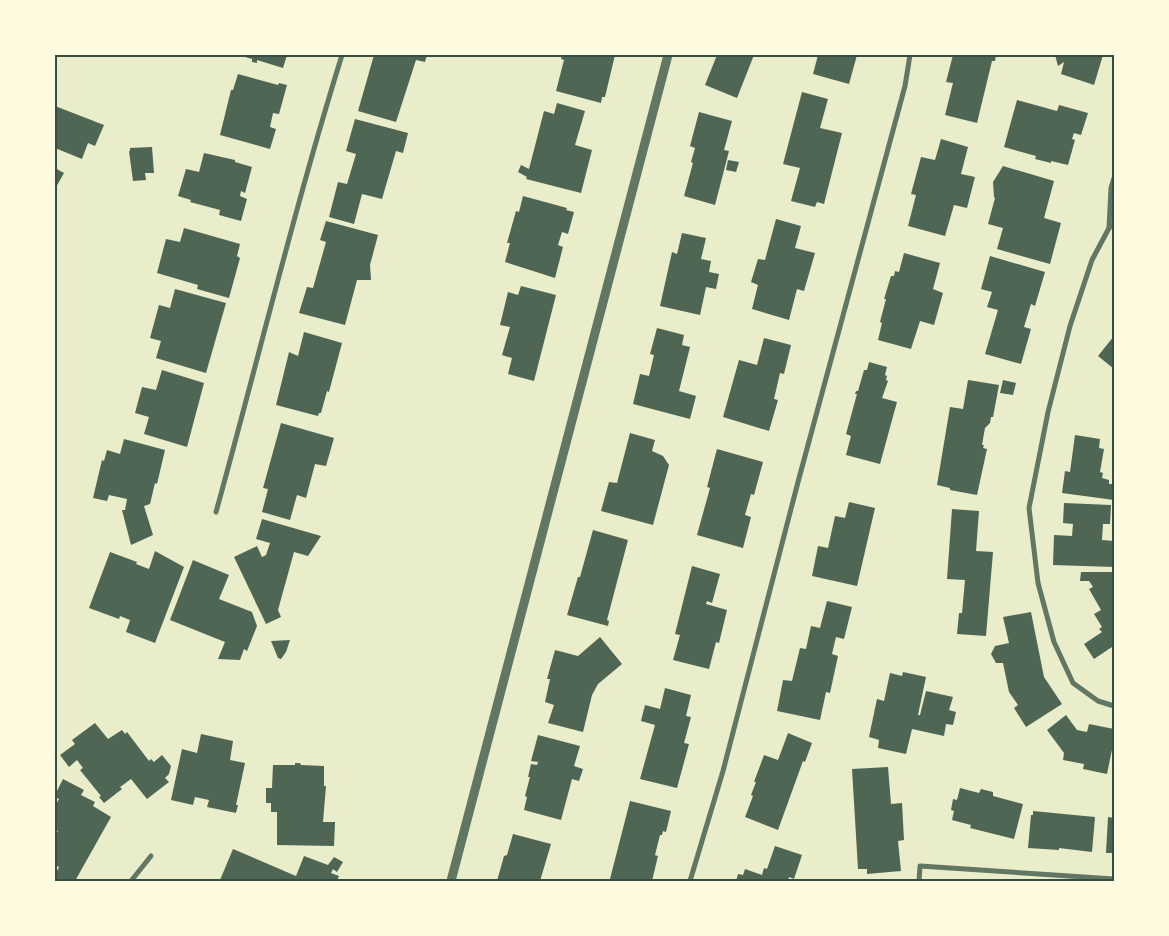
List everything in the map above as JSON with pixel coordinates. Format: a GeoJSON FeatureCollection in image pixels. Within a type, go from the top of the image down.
{"type":"FeatureCollection","features":[{"type":"Feature","properties":{"kind":"street"},"geometry":{"type":"LineString","coordinates":[[216,512],[314,145],[342,55]]}},
{"type":"Feature","properties":{"kind":"street"},"geometry":{"type":"LineString","coordinates":[[452,881],[668,55]]}},
{"type":"Feature","properties":{"kind":"street"},"geometry":{"type":"LineString","coordinates":[[690,881],[723,771],[798,482],[905,86],[910,55]]}},
{"type":"Feature","properties":{"kind":"street"},"geometry":{"type":"LineString","coordinates":[[1114,178],[1111,226],[1092,260],[1070,326],[1048,412],[1029,508],[1038,583],[1054,642],[1073,683],[1098,701],[1114,706]]}},
{"type":"Feature","properties":{"kind":"street"},"geometry":{"type":"LineString","coordinates":[[130,881],[151,856]]}},
{"type":"Feature","properties":{"kind":"street"},"geometry":{"type":"LineString","coordinates":[[919,881],[920,866],[1114,879]]}},
{"type":"Feature","properties":{"kind":"building"},"geometry":{"type":"Polygon","coordinates":[[[246,55],[287,55],[283,68],[257,60],[257,63],[252,62],[252,59],[245,57],[246,55]]]}},
{"type":"Feature","properties":{"kind":"building"},"geometry":{"type":"Polygon","coordinates":[[[374,55],[427,55],[425,62],[416,60],[396,122],[358,111],[374,55]]]}},
{"type":"Feature","properties":{"kind":"building"},"geometry":{"type":"Polygon","coordinates":[[[562,55],[615,55],[605,97],[602,97],[601,103],[556,91],[564,60],[561,59],[562,55]]]}},
{"type":"Feature","properties":{"kind":"building"},"geometry":{"type":"Polygon","coordinates":[[[717,55],[754,55],[737,98],[705,85],[717,55]]]}},
{"type":"Feature","properties":{"kind":"building"},"geometry":{"type":"Polygon","coordinates":[[[818,55],[857,55],[849,84],[813,74],[818,55]]]}},
{"type":"Feature","properties":{"kind":"building"},"geometry":{"type":"Polygon","coordinates":[[[953,55],[996,55],[995,61],[992,61],[977,123],[945,115],[953,83],[946,82],[953,55]]]}},
{"type":"Feature","properties":{"kind":"building"},"geometry":{"type":"Polygon","coordinates":[[[1055,55],[1103,55],[1094,85],[1061,74],[1064,62],[1058,66],[1055,55]]]}},
{"type":"Feature","properties":{"kind":"building"},"geometry":{"type":"Polygon","coordinates":[[[238,74],[278,85],[279,83],[287,85],[279,114],[273,113],[270,127],[276,129],[270,149],[220,135],[231,90],[233,90],[238,74]]]}},
{"type":"Feature","properties":{"kind":"building"},"geometry":{"type":"Polygon","coordinates":[[[802,92],[828,99],[820,128],[842,133],[824,204],[817,202],[815,207],[791,201],[800,168],[783,164],[802,92]]]}},
{"type":"Feature","properties":{"kind":"building"},"geometry":{"type":"Polygon","coordinates":[[[1017,100],[1057,111],[1059,105],[1088,113],[1081,135],[1074,133],[1072,139],[1075,140],[1068,165],[1035,159],[1036,156],[1004,147],[1017,100]]]}},
{"type":"Feature","properties":{"kind":"building"},"geometry":{"type":"Polygon","coordinates":[[[557,103],[585,111],[575,145],[592,150],[581,193],[526,179],[527,177],[518,172],[521,165],[529,169],[544,111],[554,114],[557,103]]]}},
{"type":"Feature","properties":{"kind":"building"},"geometry":{"type":"Polygon","coordinates":[[[55,106],[104,125],[95,146],[88,143],[82,159],[55,148],[55,106]]]}},
{"type":"Feature","properties":{"kind":"building"},"geometry":{"type":"Polygon","coordinates":[[[699,112],[732,121],[724,150],[729,151],[715,205],[684,196],[693,163],[691,162],[695,148],[690,146],[699,112]]]}},
{"type":"Feature","properties":{"kind":"building"},"geometry":{"type":"Polygon","coordinates":[[[355,119],[408,133],[403,153],[396,151],[382,199],[362,194],[354,224],[329,217],[338,182],[347,184],[356,154],[346,151],[355,119]]]}},
{"type":"Feature","properties":{"kind":"building"},"geometry":{"type":"Polygon","coordinates":[[[941,139],[968,147],[961,174],[975,177],[967,208],[954,205],[945,236],[908,226],[916,195],[911,194],[921,157],[935,160],[941,139]]]}},
{"type":"Feature","properties":{"kind":"building"},"geometry":{"type":"Polygon","coordinates":[[[152,147],[154,173],[145,173],[146,180],[133,181],[130,148],[152,147]]]}},
{"type":"Feature","properties":{"kind":"building"},"geometry":{"type":"Polygon","coordinates":[[[204,153],[235,160],[235,162],[252,167],[245,193],[241,191],[240,196],[247,199],[241,221],[219,215],[220,210],[190,202],[191,200],[178,196],[186,169],[199,172],[204,153]]]}},
{"type":"Feature","properties":{"kind":"building"},"geometry":{"type":"Polygon","coordinates":[[[728,160],[739,162],[736,172],[726,170],[728,160]]]}},
{"type":"Feature","properties":{"kind":"building"},"geometry":{"type":"Polygon","coordinates":[[[1003,166],[1054,181],[1044,218],[1061,223],[1050,264],[997,249],[1003,228],[988,224],[995,198],[993,182],[1003,166]]]}},
{"type":"Feature","properties":{"kind":"building"},"geometry":{"type":"Polygon","coordinates":[[[55,168],[64,173],[55,189],[55,168]]]}},
{"type":"Feature","properties":{"kind":"building"},"geometry":{"type":"Polygon","coordinates":[[[523,196],[567,208],[566,210],[574,212],[568,234],[562,232],[558,245],[563,247],[555,278],[505,262],[510,243],[507,243],[516,211],[519,212],[523,196]]]}},
{"type":"Feature","properties":{"kind":"building"},"geometry":{"type":"Polygon","coordinates":[[[776,219],[801,226],[795,248],[815,253],[804,291],[797,289],[789,320],[752,309],[758,285],[751,282],[758,259],[765,260],[776,219]]]}},
{"type":"Feature","properties":{"kind":"building"},"geometry":{"type":"Polygon","coordinates":[[[326,221],[378,235],[370,265],[371,280],[357,280],[345,325],[299,313],[307,287],[313,288],[326,242],[320,240],[326,221]]]}},
{"type":"Feature","properties":{"kind":"building"},"geometry":{"type":"Polygon","coordinates":[[[184,228],[240,244],[237,256],[240,258],[229,298],[197,289],[198,285],[157,273],[166,239],[180,242],[184,228]]]}},
{"type":"Feature","properties":{"kind":"building"},"geometry":{"type":"Polygon","coordinates":[[[682,233],[706,238],[701,259],[711,261],[709,272],[719,274],[716,289],[706,287],[700,315],[660,306],[672,252],[677,254],[682,233]]]}},
{"type":"Feature","properties":{"kind":"building"},"geometry":{"type":"Polygon","coordinates":[[[904,253],[940,263],[933,289],[943,293],[934,325],[920,321],[911,349],[878,340],[886,299],[884,299],[891,276],[894,276],[895,271],[899,272],[904,253]]]}},
{"type":"Feature","properties":{"kind":"building"},"geometry":{"type":"Polygon","coordinates":[[[990,256],[1045,272],[1035,306],[1031,304],[1024,327],[1031,329],[1021,364],[985,354],[998,310],[987,307],[992,292],[981,289],[990,256]]]}},
{"type":"Feature","properties":{"kind":"building"},"geometry":{"type":"Polygon","coordinates":[[[521,286],[556,295],[534,381],[508,374],[512,358],[502,355],[510,327],[500,325],[508,292],[518,295],[521,286]]]}},
{"type":"Feature","properties":{"kind":"building"},"geometry":{"type":"Polygon","coordinates":[[[175,289],[226,303],[206,373],[156,358],[161,341],[150,338],[159,305],[170,308],[175,289]]]}},
{"type":"Feature","properties":{"kind":"building"},"geometry":{"type":"Polygon","coordinates":[[[657,328],[684,335],[682,345],[690,347],[679,391],[696,396],[690,419],[633,404],[640,374],[649,376],[654,355],[650,354],[657,328]]]}},
{"type":"Feature","properties":{"kind":"building"},"geometry":{"type":"Polygon","coordinates":[[[304,332],[342,343],[329,392],[327,391],[321,413],[318,416],[276,405],[289,352],[298,356],[304,332]]]}},
{"type":"Feature","properties":{"kind":"building"},"geometry":{"type":"Polygon","coordinates":[[[1114,336],[1114,369],[1098,356],[1114,336]]]}},
{"type":"Feature","properties":{"kind":"building"},"geometry":{"type":"Polygon","coordinates":[[[764,338],[791,345],[784,374],[780,373],[774,399],[778,400],[769,431],[723,417],[739,360],[757,365],[764,338]]]}},
{"type":"Feature","properties":{"kind":"building"},"geometry":{"type":"Polygon","coordinates":[[[869,362],[887,367],[885,375],[888,381],[882,398],[897,402],[880,464],[846,455],[851,436],[846,434],[857,394],[855,394],[858,391],[864,370],[867,370],[869,362]]]}},
{"type":"Feature","properties":{"kind":"building"},"geometry":{"type":"Polygon","coordinates":[[[162,370],[204,383],[187,447],[144,434],[149,417],[135,413],[142,387],[156,390],[162,370]]]}},
{"type":"Feature","properties":{"kind":"building"},"geometry":{"type":"Polygon","coordinates":[[[968,380],[999,385],[993,417],[991,417],[990,423],[985,428],[982,445],[984,445],[983,448],[987,449],[977,495],[950,490],[950,488],[937,485],[950,407],[963,409],[968,380]]]}},
{"type":"Feature","properties":{"kind":"building"},"geometry":{"type":"Polygon","coordinates":[[[1003,380],[1016,383],[1013,395],[1000,393],[1003,380]]]}},
{"type":"Feature","properties":{"kind":"building"},"geometry":{"type":"Polygon","coordinates":[[[281,423],[334,438],[326,466],[315,464],[306,498],[297,495],[290,520],[262,512],[268,489],[263,488],[281,423]]]}},
{"type":"Feature","properties":{"kind":"building"},"geometry":{"type":"Polygon","coordinates":[[[630,433],[655,440],[652,451],[663,456],[669,465],[653,525],[601,511],[609,482],[617,483],[630,433]]]}},
{"type":"Feature","properties":{"kind":"building"},"geometry":{"type":"Polygon","coordinates":[[[1075,435],[1100,439],[1099,448],[1104,449],[1100,472],[1103,473],[1102,478],[1109,480],[1109,484],[1114,484],[1114,500],[1062,493],[1065,471],[1070,472],[1075,435]]]}},
{"type":"Feature","properties":{"kind":"building"},"geometry":{"type":"Polygon","coordinates":[[[124,439],[165,450],[150,504],[144,506],[153,535],[131,545],[122,510],[125,510],[127,499],[109,495],[107,501],[93,498],[102,460],[104,461],[107,450],[120,454],[124,439]]]}},
{"type":"Feature","properties":{"kind":"building"},"geometry":{"type":"Polygon","coordinates":[[[717,449],[763,462],[754,495],[751,494],[745,515],[751,517],[743,548],[697,535],[710,488],[707,487],[717,449]]]}},
{"type":"Feature","properties":{"kind":"building"},"geometry":{"type":"Polygon","coordinates":[[[849,502],[875,508],[857,586],[812,576],[818,546],[828,548],[835,516],[845,518],[849,502]]]}},
{"type":"Feature","properties":{"kind":"building"},"geometry":{"type":"Polygon","coordinates":[[[1064,503],[1111,505],[1110,524],[1103,524],[1102,540],[1114,541],[1114,567],[1053,565],[1054,535],[1072,536],[1073,524],[1063,523],[1064,503]]]}},
{"type":"Feature","properties":{"kind":"building"},"geometry":{"type":"Polygon","coordinates":[[[952,509],[979,511],[976,551],[993,552],[986,636],[957,634],[959,613],[962,613],[965,580],[947,579],[952,509]]]}},
{"type":"Feature","properties":{"kind":"building"},"geometry":{"type":"Polygon","coordinates":[[[262,519],[321,536],[308,556],[294,552],[278,610],[281,617],[266,624],[234,557],[257,546],[262,557],[266,555],[270,543],[256,539],[262,519]]]}},
{"type":"Feature","properties":{"kind":"building"},"geometry":{"type":"Polygon","coordinates":[[[593,530],[628,540],[607,620],[609,621],[608,626],[567,615],[593,530]]]}},
{"type":"Feature","properties":{"kind":"building"},"geometry":{"type":"Polygon","coordinates":[[[155,551],[184,567],[155,643],[126,632],[130,620],[120,616],[119,619],[89,608],[110,552],[137,562],[136,564],[149,569],[155,551]]]}},
{"type":"Feature","properties":{"kind":"building"},"geometry":{"type":"Polygon","coordinates":[[[193,560],[229,575],[219,599],[252,612],[257,626],[247,651],[244,649],[240,660],[218,659],[225,642],[170,620],[193,560]]]}},
{"type":"Feature","properties":{"kind":"building"},"geometry":{"type":"Polygon","coordinates":[[[692,566],[720,574],[712,603],[707,601],[706,604],[727,610],[719,643],[716,642],[709,669],[673,660],[680,635],[675,634],[692,566]]]}},
{"type":"Feature","properties":{"kind":"building"},"geometry":{"type":"Polygon","coordinates":[[[1081,572],[1112,572],[1114,575],[1114,650],[1112,647],[1094,659],[1084,644],[1102,632],[1099,629],[1102,627],[1094,614],[1101,610],[1089,589],[1093,587],[1089,581],[1080,581],[1081,572]]]}},
{"type":"Feature","properties":{"kind":"building"},"geometry":{"type":"Polygon","coordinates":[[[827,601],[852,607],[844,639],[836,637],[832,654],[838,656],[830,693],[826,692],[820,720],[777,711],[783,680],[792,681],[800,648],[806,649],[811,626],[820,628],[827,601]]]}},
{"type":"Feature","properties":{"kind":"building"},"geometry":{"type":"Polygon","coordinates":[[[1031,612],[1044,677],[1062,704],[1026,727],[1014,708],[1018,705],[1009,692],[1003,663],[996,663],[991,654],[995,646],[1009,643],[1003,617],[1031,612]]]}},
{"type":"Feature","properties":{"kind":"building"},"geometry":{"type":"Polygon","coordinates":[[[600,637],[622,664],[598,684],[592,695],[583,732],[548,723],[554,705],[545,702],[550,679],[547,679],[555,650],[578,656],[600,637]]]}},
{"type":"Feature","properties":{"kind":"building"},"geometry":{"type":"Polygon","coordinates":[[[290,640],[286,652],[281,659],[278,658],[271,641],[290,640]]]}},
{"type":"Feature","properties":{"kind":"building"},"geometry":{"type":"Polygon","coordinates":[[[903,672],[926,677],[918,715],[920,715],[926,691],[953,697],[949,710],[956,712],[953,725],[946,724],[944,736],[912,729],[906,754],[878,748],[879,740],[869,737],[877,699],[884,701],[890,673],[902,676],[903,672]]]}},
{"type":"Feature","properties":{"kind":"building"},"geometry":{"type":"Polygon","coordinates":[[[665,688],[691,695],[686,716],[691,717],[684,743],[689,744],[677,788],[640,779],[655,725],[641,721],[645,705],[660,709],[665,688]]]}},
{"type":"Feature","properties":{"kind":"building"},"geometry":{"type":"Polygon","coordinates":[[[1066,715],[1077,730],[1087,732],[1089,724],[1114,729],[1114,740],[1107,774],[1083,769],[1084,764],[1063,760],[1064,753],[1047,730],[1066,715]]]}},
{"type":"Feature","properties":{"kind":"building"},"geometry":{"type":"Polygon","coordinates":[[[95,723],[108,739],[122,730],[125,734],[127,732],[149,761],[151,759],[154,762],[162,755],[171,766],[169,774],[165,778],[169,782],[147,799],[131,779],[104,803],[99,797],[101,796],[80,770],[83,768],[77,760],[69,767],[60,755],[75,744],[72,740],[95,723]]]}},
{"type":"Feature","properties":{"kind":"building"},"geometry":{"type":"Polygon","coordinates":[[[788,733],[812,743],[805,762],[803,761],[778,830],[745,817],[753,796],[751,795],[756,782],[754,782],[764,755],[778,760],[788,733]]]}},
{"type":"Feature","properties":{"kind":"building"},"geometry":{"type":"Polygon","coordinates":[[[201,734],[233,741],[230,760],[245,763],[236,813],[207,807],[209,800],[195,797],[193,805],[171,800],[182,749],[197,753],[201,734]]]}},
{"type":"Feature","properties":{"kind":"building"},"geometry":{"type":"Polygon","coordinates":[[[538,735],[580,746],[574,766],[583,769],[579,781],[572,779],[561,820],[524,810],[531,764],[537,765],[538,762],[531,761],[538,735]]]}},
{"type":"Feature","properties":{"kind":"building"},"geometry":{"type":"Polygon","coordinates":[[[295,763],[324,766],[324,786],[326,786],[323,822],[335,822],[334,846],[277,845],[277,812],[271,812],[271,803],[266,803],[266,788],[272,788],[273,765],[295,765],[295,763]]]}},
{"type":"Feature","properties":{"kind":"building"},"geometry":{"type":"Polygon","coordinates":[[[888,767],[891,804],[902,803],[904,840],[898,841],[901,871],[867,874],[867,869],[858,869],[852,769],[888,767]]]}},
{"type":"Feature","properties":{"kind":"building"},"geometry":{"type":"Polygon","coordinates":[[[63,779],[84,790],[81,795],[95,802],[93,806],[111,817],[75,881],[55,881],[55,875],[59,867],[55,865],[55,842],[57,840],[55,836],[58,831],[55,830],[55,806],[59,799],[55,795],[63,779]]]}},
{"type":"Feature","properties":{"kind":"building"},"geometry":{"type":"Polygon","coordinates":[[[960,788],[979,793],[981,789],[993,792],[993,796],[1023,804],[1014,839],[970,828],[971,825],[952,820],[954,811],[951,810],[953,799],[957,800],[960,788]]]}},
{"type":"Feature","properties":{"kind":"building"},"geometry":{"type":"Polygon","coordinates":[[[630,801],[671,811],[666,832],[663,831],[662,835],[660,835],[655,855],[658,856],[652,881],[617,881],[610,879],[630,801]]]}},
{"type":"Feature","properties":{"kind":"building"},"geometry":{"type":"Polygon","coordinates":[[[1033,811],[1095,817],[1092,852],[1059,848],[1059,850],[1028,848],[1033,811]]]}},
{"type":"Feature","properties":{"kind":"building"},"geometry":{"type":"Polygon","coordinates":[[[1108,817],[1114,818],[1114,853],[1106,853],[1108,817]]]}},
{"type":"Feature","properties":{"kind":"building"},"geometry":{"type":"Polygon","coordinates":[[[513,834],[551,844],[540,881],[497,881],[513,834]]]}},
{"type":"Feature","properties":{"kind":"building"},"geometry":{"type":"Polygon","coordinates":[[[775,846],[802,855],[794,879],[789,877],[788,881],[736,881],[738,874],[743,875],[745,869],[762,875],[764,868],[767,869],[775,846]]]}},
{"type":"Feature","properties":{"kind":"building"},"geometry":{"type":"Polygon","coordinates":[[[233,849],[296,876],[304,856],[328,865],[334,857],[343,862],[337,872],[333,869],[331,873],[339,876],[337,881],[222,881],[220,880],[233,849]]]}}]}
